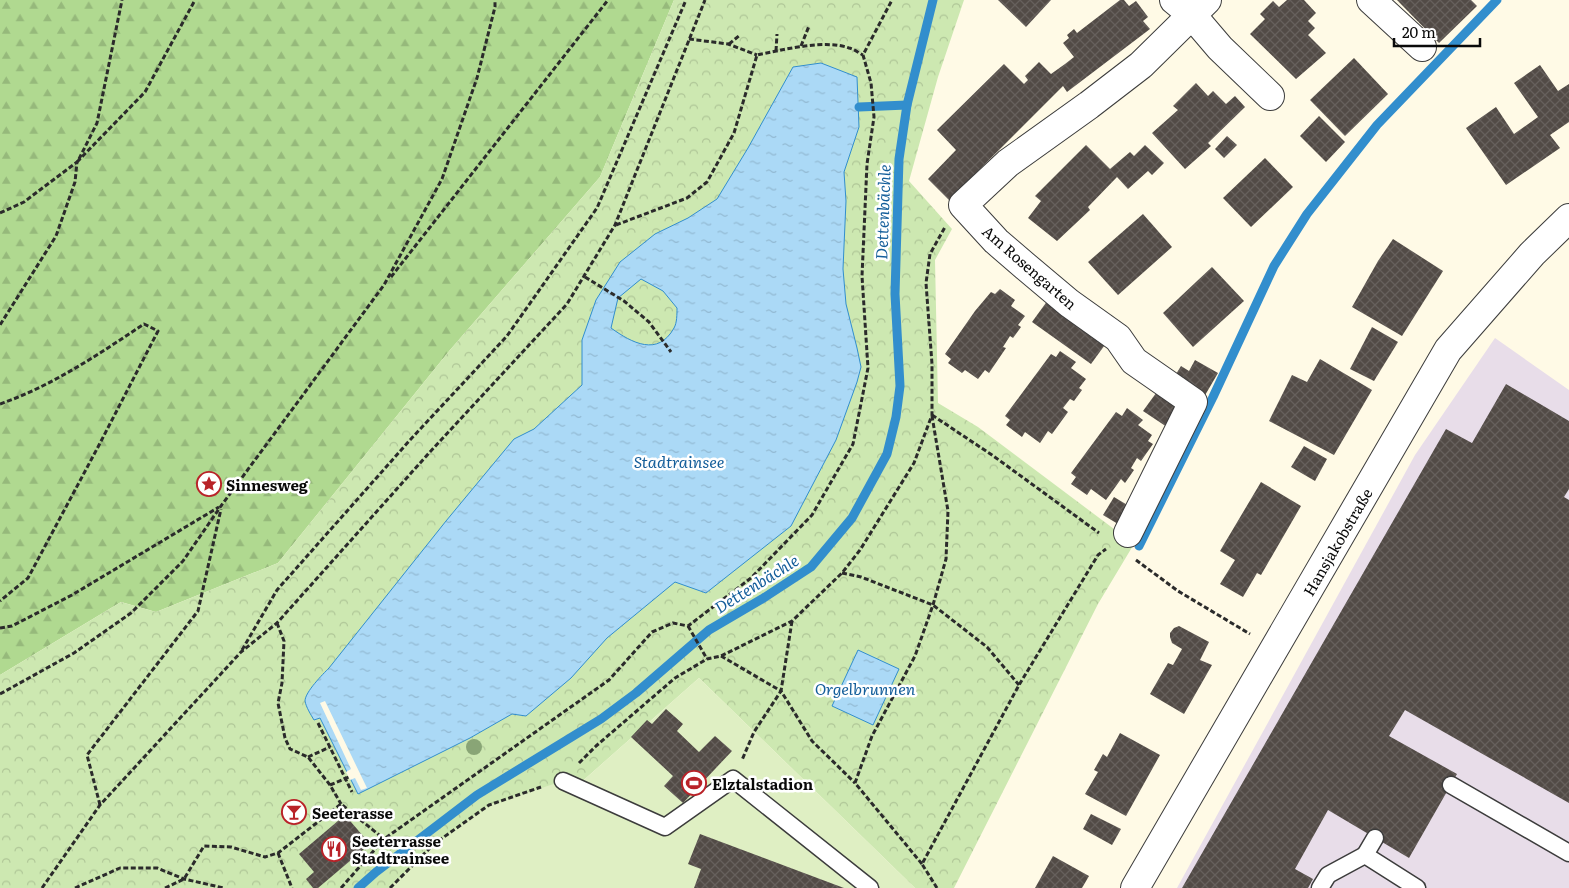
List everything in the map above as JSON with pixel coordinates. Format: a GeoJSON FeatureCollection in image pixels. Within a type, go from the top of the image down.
{"type":"FeatureCollection","features":[{"type":"Feature","properties":{"kind":"street"},"geometry":{"type":"LineString","coordinates":[[1371,0],[1422,47]]}},
{"type":"Feature","properties":{"kind":"street"},"geometry":{"type":"LineString","coordinates":[[963,205],[1008,163],[1141,65],[1190,5],[1220,48],[1270,96]]}},
{"type":"Feature","properties":{"kind":"street","name":"Am Rosengarten"},"geometry":{"type":"LineString","coordinates":[[963,205],[996,241],[1025,266],[1069,303],[1118,338],[1134,361],[1193,402],[1119,542]]}},
{"type":"Feature","properties":{"kind":"street","name":"Hansjakobstraße"},"geometry":{"type":"LineString","coordinates":[[1135,888],[1448,350],[1532,254],[1569,218]]}},
{"type":"Feature","properties":{"kind":"lane"},"geometry":{"type":"LineString","coordinates":[[563,781],[665,827],[733,779],[870,888]]}},
{"type":"Feature","properties":{"kind":"lane"},"geometry":{"type":"LineString","coordinates":[[1451,785],[1569,853]]}},
{"type":"Feature","properties":{"kind":"lane"},"geometry":{"type":"LineString","coordinates":[[1320,888],[1328,875],[1365,854],[1375,838]]}},
{"type":"Feature","properties":{"kind":"lane"},"geometry":{"type":"LineString","coordinates":[[1365,854],[1417,888]]}},
{"type":"Feature","properties":{"kind":"path"},"geometry":{"type":"LineString","coordinates":[[0,325],[56,236],[75,182],[78,162],[97,123],[122,0]]}},
{"type":"Feature","properties":{"kind":"path"},"geometry":{"type":"LineString","coordinates":[[0,214],[24,202],[78,162],[145,92],[194,0]]}},
{"type":"Feature","properties":{"kind":"path"},"geometry":{"type":"LineString","coordinates":[[384,285],[442,179],[477,78],[495,0]]}},
{"type":"Feature","properties":{"kind":"path"},"geometry":{"type":"LineString","coordinates":[[0,694],[74,653],[131,613],[183,561],[221,506],[384,285],[608,0]]}},
{"type":"Feature","properties":{"kind":"path"},"geometry":{"type":"LineString","coordinates":[[241,652],[277,590],[410,440],[507,336],[598,208],[686,0]]}},
{"type":"Feature","properties":{"kind":"path"},"geometry":{"type":"LineString","coordinates":[[42,888],[100,805],[241,652],[276,623],[567,304],[615,226],[705,0]]}},
{"type":"Feature","properties":{"kind":"path"},"geometry":{"type":"LineString","coordinates":[[688,626],[751,578],[812,516],[853,444],[868,368],[862,276],[867,164],[874,116],[873,98],[863,55],[892,0]]}},
{"type":"Feature","properties":{"kind":"path"},"geometry":{"type":"LineString","coordinates":[[800,46],[809,26]]}},
{"type":"Feature","properties":{"kind":"path"},"geometry":{"type":"LineString","coordinates":[[776,51],[777,34]]}},
{"type":"Feature","properties":{"kind":"path"},"geometry":{"type":"LineString","coordinates":[[728,44],[740,35]]}},
{"type":"Feature","properties":{"kind":"path"},"geometry":{"type":"LineString","coordinates":[[689,39],[728,44],[757,55],[800,46],[828,45],[849,47],[863,55]]}},
{"type":"Feature","properties":{"kind":"path"},"geometry":{"type":"LineString","coordinates":[[615,226],[687,198],[707,182],[734,133],[757,55]]}},
{"type":"Feature","properties":{"kind":"path"},"geometry":{"type":"LineString","coordinates":[[855,783],[872,736],[915,656],[946,559],[948,512],[932,415],[932,364],[926,283],[930,254],[947,223],[963,205]]}},
{"type":"Feature","properties":{"kind":"path"},"geometry":{"type":"LineString","coordinates":[[585,277],[624,301],[649,322],[671,352]]}},
{"type":"Feature","properties":{"kind":"path"},"geometry":{"type":"LineString","coordinates":[[0,404],[22,396],[96,356],[144,324],[158,331],[28,578],[0,601]]}},
{"type":"Feature","properties":{"kind":"path"},"geometry":{"type":"LineString","coordinates":[[932,415],[1119,542],[1178,591],[1250,634],[1277,646]]}},
{"type":"Feature","properties":{"kind":"path"},"geometry":{"type":"LineString","coordinates":[[390,888],[434,844],[490,805],[563,781],[596,746],[675,678],[707,659],[721,656],[792,621],[842,573],[860,550],[914,463],[932,415]]}},
{"type":"Feature","properties":{"kind":"path"},"geometry":{"type":"LineString","coordinates":[[0,628],[12,626],[72,595],[221,506]]}},
{"type":"Feature","properties":{"kind":"path"},"geometry":{"type":"LineString","coordinates":[[100,805],[87,755],[198,611],[221,506]]}},
{"type":"Feature","properties":{"kind":"path"},"geometry":{"type":"LineString","coordinates":[[922,864],[1018,685],[1098,555],[1119,542]]}},
{"type":"Feature","properties":{"kind":"path"},"geometry":{"type":"LineString","coordinates":[[842,573],[861,578],[932,605],[987,647],[1018,685]]}},
{"type":"Feature","properties":{"kind":"path"},"geometry":{"type":"LineString","coordinates":[[733,779],[754,732],[781,691],[792,621]]}},
{"type":"Feature","properties":{"kind":"path"},"geometry":{"type":"LineString","coordinates":[[276,623],[284,641],[282,683],[278,703],[285,738],[290,749],[308,757],[330,785],[341,804],[384,839]]}},
{"type":"Feature","properties":{"kind":"path"},"geometry":{"type":"LineString","coordinates":[[342,888],[384,839],[609,680],[652,632],[673,623],[688,626],[707,659]]}},
{"type":"Feature","properties":{"kind":"path"},"geometry":{"type":"LineString","coordinates":[[721,656],[781,691],[812,741],[855,783],[922,864],[937,888]]}},
{"type":"Feature","properties":{"kind":"path"},"geometry":{"type":"LineString","coordinates":[[318,722],[347,778],[352,792]]}},
{"type":"Feature","properties":{"kind":"path"},"geometry":{"type":"LineString","coordinates":[[308,757],[330,747]]}},
{"type":"Feature","properties":{"kind":"path"},"geometry":{"type":"LineString","coordinates":[[330,785],[347,778]]}},
{"type":"Feature","properties":{"kind":"path"},"geometry":{"type":"LineString","coordinates":[[165,888],[184,879],[204,846],[232,847],[265,857],[278,853],[341,804]]}},
{"type":"Feature","properties":{"kind":"path"},"geometry":{"type":"LineString","coordinates":[[278,853],[292,888]]}},
{"type":"Feature","properties":{"kind":"path"},"geometry":{"type":"LineString","coordinates":[[74,888],[120,868],[156,868],[184,879],[224,888]]}},
{"type":"Feature","properties":{"kind":"shaded area"},"geometry":{"type":"Polygon","coordinates":[[[1495,338],[1569,390],[1569,888],[1177,888],[1415,455],[1495,338]]]}},
{"type":"Feature","properties":{"kind":"green space"},"geometry":{"type":"Polygon","coordinates":[[[0,0],[674,0],[600,177],[450,350],[278,563],[156,612],[121,602],[0,675],[0,0]]]}},
{"type":"Feature","properties":{"kind":"green space"},"geometry":{"type":"Polygon","coordinates":[[[674,0],[964,0],[938,77],[909,181],[952,229],[935,260],[938,403],[978,427],[1134,544],[1098,604],[954,888],[915,888],[699,678],[577,786],[434,844],[390,888],[0,888],[0,675],[121,602],[156,612],[278,563],[450,350],[600,177],[674,0]]]}},
{"type":"Feature","properties":{"kind":"green space","name":"Elztalstadion"},"geometry":{"type":"Polygon","coordinates":[[[699,678],[915,888],[390,888],[434,844],[489,805],[563,781],[577,786],[699,678]]]}},
{"type":"Feature","properties":{"kind":"water","name":"Stadtrainsee"},"geometry":{"type":"Polygon","coordinates":[[[821,63],[857,77],[859,127],[844,172],[846,201],[843,269],[846,304],[861,367],[836,440],[791,526],[706,593],[675,582],[607,638],[571,678],[526,716],[512,714],[470,738],[358,794],[320,718],[314,720],[306,706],[305,701],[308,693],[514,439],[534,429],[582,385],[582,340],[596,300],[620,262],[655,234],[688,218],[717,199],[793,67],[821,63]],[[641,279],[618,298],[611,328],[627,338],[644,344],[653,345],[668,337],[676,324],[677,308],[663,291],[641,279]]]}},
{"type":"Feature","properties":{"kind":"water","name":"Orgelbrunnen"},"geometry":{"type":"Polygon","coordinates":[[[858,650],[899,669],[873,725],[832,706],[858,650]]]}},
{"type":"Feature","properties":{"kind":"pier"},"geometry":{"type":"Polygon","coordinates":[[[325,701],[367,788],[361,790],[355,778],[350,780],[346,772],[351,769],[320,703],[325,701]]]}},
{"type":"Feature","properties":{"kind":"building"},"geometry":{"type":"Polygon","coordinates":[[[998,0],[1051,0],[1026,27],[998,0]]]}},
{"type":"Feature","properties":{"kind":"building"},"geometry":{"type":"Polygon","coordinates":[[[1120,0],[1124,0],[1129,6],[1136,1],[1148,17],[1143,21],[1150,29],[1067,92],[1063,86],[949,200],[928,179],[956,150],[937,130],[1004,64],[1024,84],[1028,80],[1025,76],[1039,62],[1051,74],[1074,57],[1063,43],[1069,38],[1067,35],[1074,29],[1077,33],[1120,0]]]}},
{"type":"Feature","properties":{"kind":"building"},"geometry":{"type":"Polygon","coordinates":[[[1287,0],[1304,0],[1316,13],[1308,21],[1315,28],[1308,35],[1326,53],[1296,79],[1250,34],[1265,19],[1260,14],[1273,1],[1279,7],[1287,0]]]}},
{"type":"Feature","properties":{"kind":"building"},"geometry":{"type":"Polygon","coordinates":[[[1397,0],[1471,0],[1477,6],[1439,43],[1397,0]]]}},
{"type":"Feature","properties":{"kind":"building"},"geometry":{"type":"Polygon","coordinates":[[[1354,58],[1388,94],[1345,136],[1310,100],[1354,58]]]}},
{"type":"Feature","properties":{"kind":"building"},"geometry":{"type":"Polygon","coordinates":[[[1540,65],[1558,91],[1569,84],[1569,122],[1550,135],[1560,148],[1506,185],[1466,128],[1496,107],[1514,134],[1538,117],[1514,83],[1540,65]]]}},
{"type":"Feature","properties":{"kind":"building"},"geometry":{"type":"Polygon","coordinates":[[[1196,83],[1208,96],[1213,91],[1226,104],[1235,96],[1245,107],[1208,143],[1211,146],[1185,169],[1152,133],[1178,110],[1173,106],[1196,83]]]}},
{"type":"Feature","properties":{"kind":"building"},"geometry":{"type":"Polygon","coordinates":[[[1319,116],[1345,142],[1326,162],[1300,136],[1319,116]]]}},
{"type":"Feature","properties":{"kind":"building"},"geometry":{"type":"Polygon","coordinates":[[[1227,136],[1237,145],[1224,158],[1215,149],[1227,136]]]}},
{"type":"Feature","properties":{"kind":"building"},"geometry":{"type":"Polygon","coordinates":[[[1086,145],[1110,169],[1130,152],[1134,156],[1145,145],[1164,163],[1152,175],[1148,171],[1128,189],[1117,177],[1088,207],[1090,210],[1057,241],[1028,218],[1041,201],[1035,196],[1086,145]]]}},
{"type":"Feature","properties":{"kind":"building"},"geometry":{"type":"Polygon","coordinates":[[[1265,158],[1293,187],[1251,227],[1223,198],[1265,158]]]}},
{"type":"Feature","properties":{"kind":"building"},"geometry":{"type":"Polygon","coordinates":[[[1143,214],[1172,247],[1118,295],[1088,262],[1143,214]]]}},
{"type":"Feature","properties":{"kind":"building"},"geometry":{"type":"Polygon","coordinates":[[[1393,239],[1443,271],[1402,336],[1352,307],[1393,239]]]}},
{"type":"Feature","properties":{"kind":"building"},"geometry":{"type":"Polygon","coordinates":[[[1212,267],[1244,301],[1193,347],[1163,313],[1212,267]]]}},
{"type":"Feature","properties":{"kind":"building"},"geometry":{"type":"Polygon","coordinates":[[[1000,289],[1015,300],[1011,306],[1025,316],[1018,325],[1021,327],[1013,338],[1010,336],[1003,347],[1006,348],[989,373],[985,370],[978,379],[965,370],[962,373],[948,363],[951,359],[945,354],[975,311],[991,292],[995,294],[1000,289]]]}},
{"type":"Feature","properties":{"kind":"building"},"geometry":{"type":"Polygon","coordinates":[[[1048,300],[1107,342],[1091,364],[1032,322],[1048,300]]]}},
{"type":"Feature","properties":{"kind":"building"},"geometry":{"type":"Polygon","coordinates":[[[1372,327],[1398,342],[1374,381],[1350,369],[1372,327]]]}},
{"type":"Feature","properties":{"kind":"building"},"geometry":{"type":"Polygon","coordinates":[[[1060,351],[1076,362],[1071,368],[1086,379],[1079,388],[1082,390],[1074,401],[1070,399],[1063,408],[1068,412],[1052,434],[1048,431],[1040,443],[1025,432],[1022,437],[1006,425],[1010,420],[1005,416],[1051,354],[1056,357],[1060,351]]]}},
{"type":"Feature","properties":{"kind":"building"},"geometry":{"type":"Polygon","coordinates":[[[1320,359],[1372,390],[1334,455],[1269,421],[1292,375],[1307,382],[1320,359]]]}},
{"type":"Feature","properties":{"kind":"building"},"geometry":{"type":"Polygon","coordinates":[[[1195,360],[1218,373],[1204,397],[1173,379],[1181,366],[1189,371],[1195,360]]]}},
{"type":"Feature","properties":{"kind":"building"},"geometry":{"type":"Polygon","coordinates":[[[1506,384],[1569,421],[1569,489],[1564,497],[1569,500],[1569,803],[1405,710],[1389,736],[1457,774],[1409,858],[1328,810],[1295,869],[1313,879],[1308,888],[1182,888],[1446,429],[1472,443],[1506,384]]]}},
{"type":"Feature","properties":{"kind":"building"},"geometry":{"type":"Polygon","coordinates":[[[1159,389],[1182,406],[1167,427],[1143,411],[1159,389]]]}},
{"type":"Feature","properties":{"kind":"building"},"geometry":{"type":"Polygon","coordinates":[[[1127,408],[1143,420],[1138,425],[1152,435],[1148,441],[1153,444],[1141,461],[1137,458],[1131,468],[1134,470],[1125,483],[1121,479],[1106,500],[1091,489],[1087,495],[1071,484],[1076,477],[1071,473],[1116,412],[1122,416],[1127,408]]]}},
{"type":"Feature","properties":{"kind":"building"},"geometry":{"type":"Polygon","coordinates":[[[1304,446],[1327,459],[1315,481],[1291,467],[1304,446]]]}},
{"type":"Feature","properties":{"kind":"building"},"geometry":{"type":"Polygon","coordinates":[[[1261,482],[1301,506],[1261,575],[1257,573],[1243,597],[1220,584],[1235,560],[1220,551],[1261,482]]]}},
{"type":"Feature","properties":{"kind":"building"},"geometry":{"type":"Polygon","coordinates":[[[1114,497],[1134,509],[1123,527],[1103,515],[1114,497]]]}},
{"type":"Feature","properties":{"kind":"building"},"geometry":{"type":"Polygon","coordinates":[[[1179,626],[1209,642],[1200,660],[1212,665],[1184,714],[1150,694],[1168,663],[1173,665],[1182,649],[1172,643],[1170,637],[1170,633],[1174,628],[1179,626]]]}},
{"type":"Feature","properties":{"kind":"building"},"geometry":{"type":"Polygon","coordinates":[[[666,709],[683,724],[677,731],[699,752],[715,736],[732,751],[683,803],[664,786],[673,776],[631,737],[647,720],[652,724],[666,709]]]}},
{"type":"Feature","properties":{"kind":"building"},"geometry":{"type":"Polygon","coordinates":[[[1120,733],[1160,755],[1126,816],[1085,794],[1098,772],[1094,770],[1103,754],[1107,757],[1120,733]]]}},
{"type":"Feature","properties":{"kind":"building"},"geometry":{"type":"Polygon","coordinates":[[[1091,814],[1121,829],[1112,845],[1083,829],[1091,814]]]}},
{"type":"Feature","properties":{"kind":"building","name":"Seeterrasse Stadtrainsee"},"geometry":{"type":"Polygon","coordinates":[[[345,815],[370,844],[318,888],[313,888],[306,879],[314,872],[299,854],[345,815]]]}},
{"type":"Feature","properties":{"kind":"building"},"geometry":{"type":"Polygon","coordinates":[[[700,834],[844,888],[694,888],[701,869],[688,864],[700,834]]]}},
{"type":"Feature","properties":{"kind":"building"},"geometry":{"type":"Polygon","coordinates":[[[1053,856],[1089,876],[1082,888],[1035,888],[1053,856]]]}},
{"type":"Feature","properties":{"kind":"waterway","name":"Dettenbächle"},"geometry":{"type":"LineString","coordinates":[[358,888],[376,872],[477,795],[601,719],[636,693],[709,630],[811,567],[852,518],[887,454],[896,417],[900,386],[895,294],[899,159],[907,105],[933,0]]}},
{"type":"Feature","properties":{"kind":"waterway"},"geometry":{"type":"LineString","coordinates":[[1139,546],[1213,397],[1274,266],[1307,214],[1377,125],[1497,0]]}},
{"type":"Feature","properties":{"kind":"waterway"},"geometry":{"type":"LineString","coordinates":[[859,107],[907,105]]}},
{"type":"Feature","properties":{"kind":"place","name":"Sinnesweg"},"geometry":{"type":"Point","coordinates":[209,484]}},
{"type":"Feature","properties":{"kind":"place","name":"Elztalstadion"},"geometry":{"type":"Point","coordinates":[694,783]}},
{"type":"Feature","properties":{"kind":"place","name":"Seeterasse"},"geometry":{"type":"Point","coordinates":[294,812]}},
{"type":"Feature","properties":{"kind":"place","name":"Seeterrasse Stadtrainsee"},"geometry":{"type":"Point","coordinates":[334,849]}}]}
